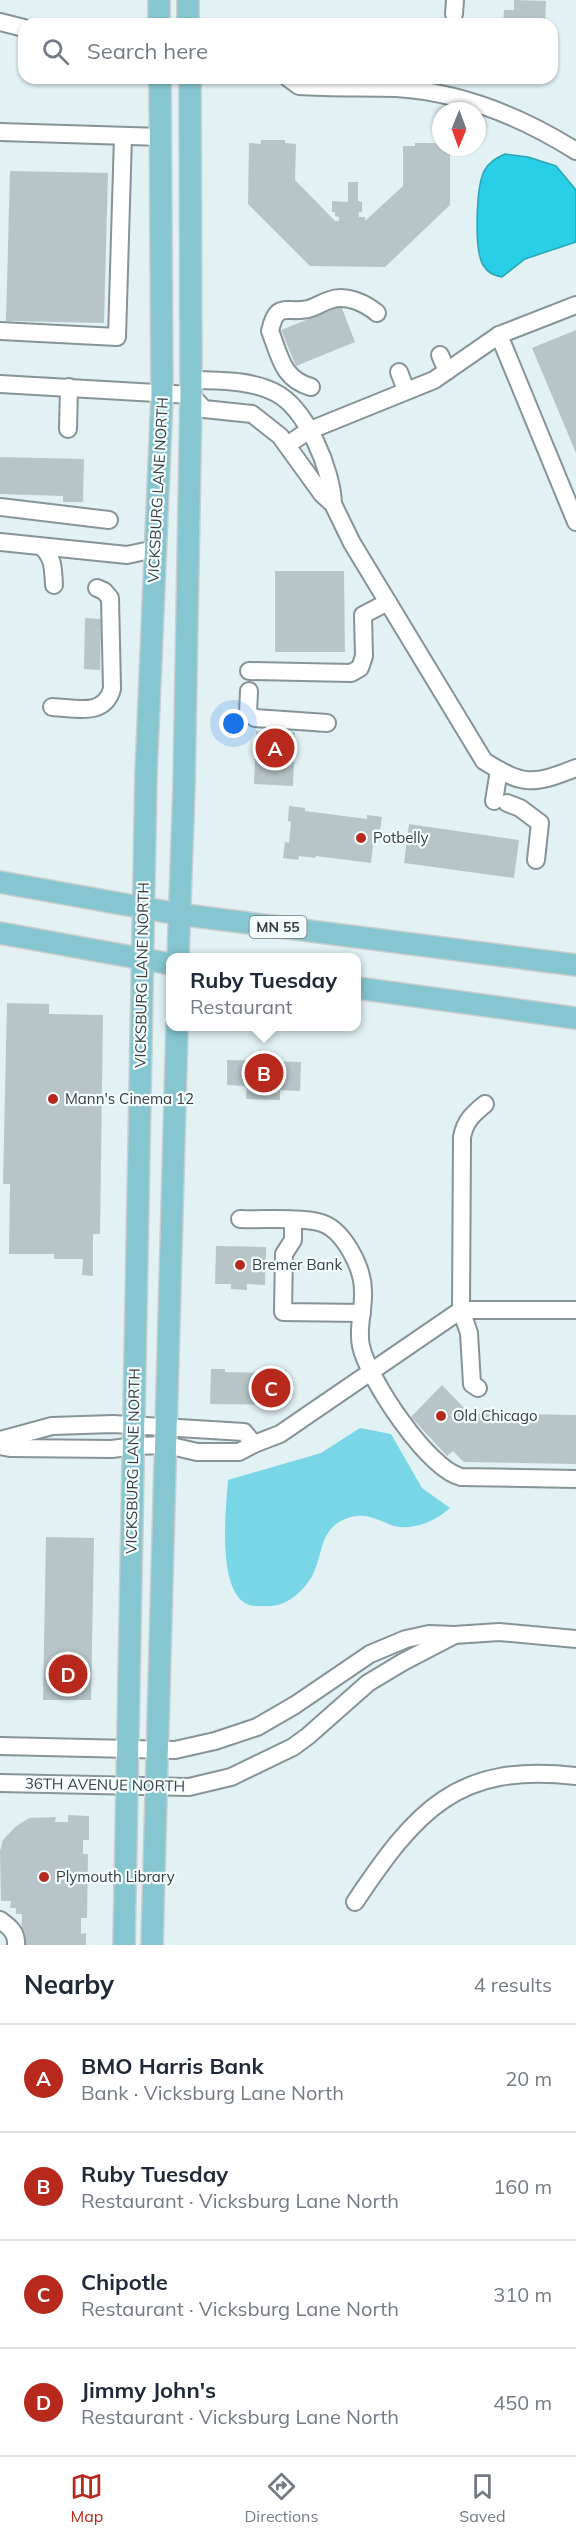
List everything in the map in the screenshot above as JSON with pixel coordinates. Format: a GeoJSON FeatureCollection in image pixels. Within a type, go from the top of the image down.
{"type":"FeatureCollection","features":[{"type":"Feature","properties":{"kind":"main road"},"geometry":{"type":"LineString","coordinates":[[159,0],[159,18]]}},
{"type":"Feature","properties":{"kind":"main road"},"geometry":{"type":"LineString","coordinates":[[188,0],[188,18]]}},
{"type":"Feature","properties":{"kind":"main road","name":"VICKSBURG LANE NORTH"},"geometry":{"type":"LineString","coordinates":[[124,1945],[146,774],[162,395],[160,84]]}},
{"type":"Feature","properties":{"kind":"main road","name":"VICKSBURG LANE NORTH"},"geometry":{"type":"LineString","coordinates":[[178,953],[184,786],[191,395],[190,84]]}},
{"type":"Feature","properties":{"kind":"main road","name":"MN 55"},"geometry":{"type":"LineString","coordinates":[[0,882],[178,914],[576,965]]}},
{"type":"Feature","properties":{"kind":"main road"},"geometry":{"type":"LineString","coordinates":[[0,933],[166,963]]}},
{"type":"Feature","properties":{"kind":"main road"},"geometry":{"type":"LineString","coordinates":[[361,989],[576,1018]]}},
{"type":"Feature","properties":{"kind":"main road","name":"VICKSBURG LANE NORTH"},"geometry":{"type":"LineString","coordinates":[[152,1945],[156,1750],[168,1436],[177,1031]]}},
{"type":"Feature","properties":{"kind":"street"},"geometry":{"type":"LineString","coordinates":[[0,22],[18,26]]}},
{"type":"Feature","properties":{"kind":"street"},"geometry":{"type":"LineString","coordinates":[[296,84],[299,86],[397,88],[454,97],[507,113],[576,151]]}},
{"type":"Feature","properties":{"kind":"street"},"geometry":{"type":"LineString","coordinates":[[0,132],[162,137]]}},
{"type":"Feature","properties":{"kind":"street"},"geometry":{"type":"LineString","coordinates":[[0,331],[117,337],[123,136]]}},
{"type":"Feature","properties":{"kind":"street"},"geometry":{"type":"LineString","coordinates":[[311,387],[294,381],[285,371],[270,331],[275,314],[284,309],[308,309],[332,299],[341,298],[367,304],[377,313]]}},
{"type":"Feature","properties":{"kind":"street"},"geometry":{"type":"LineString","coordinates":[[286,445],[308,431],[434,380],[499,335],[576,305]]}},
{"type":"Feature","properties":{"kind":"street"},"geometry":{"type":"LineString","coordinates":[[499,335],[576,522]]}},
{"type":"Feature","properties":{"kind":"street"},"geometry":{"type":"LineString","coordinates":[[440,355],[447,371]]}},
{"type":"Feature","properties":{"kind":"street"},"geometry":{"type":"LineString","coordinates":[[399,372],[406,390]]}},
{"type":"Feature","properties":{"kind":"street"},"geometry":{"type":"LineString","coordinates":[[191,395],[195,380],[244,382],[275,392],[301,414],[317,446],[332,492],[333,504],[352,543],[484,761],[511,778],[543,781],[576,768]]}},
{"type":"Feature","properties":{"kind":"street"},"geometry":{"type":"LineString","coordinates":[[0,384],[191,395],[204,409],[252,414],[263,421],[286,445],[322,494],[333,504]]}},
{"type":"Feature","properties":{"kind":"street"},"geometry":{"type":"LineString","coordinates":[[68,429],[69,387]]}},
{"type":"Feature","properties":{"kind":"street"},"geometry":{"type":"LineString","coordinates":[[0,507],[109,520]]}},
{"type":"Feature","properties":{"kind":"street"},"geometry":{"type":"LineString","coordinates":[[0,542],[127,555],[155,549]]}},
{"type":"Feature","properties":{"kind":"street"},"geometry":{"type":"LineString","coordinates":[[42,547],[53,562],[54,585]]}},
{"type":"Feature","properties":{"kind":"street"},"geometry":{"type":"LineString","coordinates":[[52,707],[96,708],[105,704],[109,698],[112,678],[110,598],[104,591],[97,588]]}},
{"type":"Feature","properties":{"kind":"street"},"geometry":{"type":"LineString","coordinates":[[249,670],[351,673],[360,668],[364,656],[363,615],[388,602]]}},
{"type":"Feature","properties":{"kind":"street"},"geometry":{"type":"LineString","coordinates":[[249,691],[248,713],[255,718],[327,723]]}},
{"type":"Feature","properties":{"kind":"street"},"geometry":{"type":"LineString","coordinates":[[499,770],[500,802],[520,808],[540,823],[536,860]]}},
{"type":"Feature","properties":{"kind":"street"},"geometry":{"type":"LineString","coordinates":[[478,1388],[472,1384],[469,1333],[461,1310],[462,1137],[464,1126],[472,1114],[486,1104]]}},
{"type":"Feature","properties":{"kind":"street"},"geometry":{"type":"LineString","coordinates":[[240,1219],[320,1222],[349,1245],[362,1276],[360,1345],[372,1371],[406,1429],[452,1475],[576,1479]]}},
{"type":"Feature","properties":{"kind":"street"},"geometry":{"type":"LineString","coordinates":[[293,1221],[292,1240],[284,1254],[283,1312],[362,1313]]}},
{"type":"Feature","properties":{"kind":"street"},"geometry":{"type":"LineString","coordinates":[[0,1440],[52,1426],[113,1424],[134,1436],[168,1436],[197,1452],[239,1452],[254,1443],[280,1434],[461,1310],[576,1310]]}},
{"type":"Feature","properties":{"kind":"street"},"geometry":{"type":"LineString","coordinates":[[0,1446],[112,1449],[134,1436]]}},
{"type":"Feature","properties":{"kind":"street","name":"36TH AVENUE NORTH"},"geometry":{"type":"LineString","coordinates":[[0,1746],[175,1750],[214,1741],[257,1727],[296,1705],[345,1669],[389,1645],[429,1634],[454,1635],[477,1632],[576,1639]]}},
{"type":"Feature","properties":{"kind":"street","name":"36TH AVENUE NORTH"},"geometry":{"type":"LineString","coordinates":[[0,1783],[156,1787],[202,1785],[231,1778],[261,1764],[308,1736],[353,1695],[383,1674],[454,1635]]}},
{"type":"Feature","properties":{"kind":"street"},"geometry":{"type":"LineString","coordinates":[[355,1902],[386,1855],[407,1829],[432,1807],[460,1789],[493,1778],[525,1773],[576,1776]]}},
{"type":"Feature","properties":{"kind":"street"},"geometry":{"type":"LineString","coordinates":[[0,1920],[16,1937],[16,1945]]}},
{"type":"Feature","properties":{"kind":"shaded area"},"geometry":{"type":"Polygon","coordinates":[[[505,154],[528,157],[556,166],[576,190],[576,242],[525,259],[502,277],[491,273],[483,265],[478,246],[477,219],[479,191],[484,171],[488,165],[505,154]]]}},
{"type":"Feature","properties":{"kind":"shaded area"},"geometry":{"type":"Polygon","coordinates":[[[360,1428],[391,1434],[422,1488],[450,1508],[430,1521],[407,1527],[399,1527],[362,1516],[343,1520],[329,1532],[314,1573],[296,1595],[273,1606],[256,1606],[245,1603],[236,1594],[230,1581],[227,1564],[225,1527],[228,1480],[321,1453],[360,1428]]]}},
{"type":"Feature","properties":{"kind":"building"},"geometry":{"type":"Polygon","coordinates":[[[514,0],[546,1],[545,18],[503,18],[504,10],[514,10],[514,0]]]}},
{"type":"Feature","properties":{"kind":"building"},"geometry":{"type":"Polygon","coordinates":[[[261,140],[285,140],[285,143],[296,144],[295,180],[335,221],[339,221],[339,217],[332,212],[332,201],[348,202],[348,182],[358,182],[358,201],[362,202],[362,212],[359,212],[359,217],[365,217],[365,221],[403,186],[403,146],[432,143],[432,156],[450,156],[450,205],[385,267],[310,266],[248,204],[249,143],[261,144],[261,140]]]}},
{"type":"Feature","properties":{"kind":"building"},"geometry":{"type":"Polygon","coordinates":[[[10,171],[108,173],[104,323],[6,321],[10,171]]]}},
{"type":"Feature","properties":{"kind":"building"},"geometry":{"type":"Polygon","coordinates":[[[341,306],[355,342],[296,366],[281,330],[341,306]]]}},
{"type":"Feature","properties":{"kind":"building"},"geometry":{"type":"Polygon","coordinates":[[[576,330],[576,453],[532,348],[576,330]]]}},
{"type":"Feature","properties":{"kind":"building"},"geometry":{"type":"Polygon","coordinates":[[[0,457],[84,459],[83,502],[63,502],[63,496],[0,494],[0,457]]]}},
{"type":"Feature","properties":{"kind":"building"},"geometry":{"type":"Polygon","coordinates":[[[275,571],[344,571],[345,652],[275,652],[275,571]]]}},
{"type":"Feature","properties":{"kind":"building"},"geometry":{"type":"Polygon","coordinates":[[[85,618],[101,619],[100,670],[84,669],[85,618]]]}},
{"type":"Feature","properties":{"kind":"building"},"geometry":{"type":"Polygon","coordinates":[[[256,731],[295,732],[293,786],[254,784],[256,731]]]}},
{"type":"Feature","properties":{"kind":"building"},"geometry":{"type":"Polygon","coordinates":[[[289,806],[305,808],[305,811],[367,819],[367,815],[382,817],[380,830],[375,829],[371,863],[316,856],[315,858],[299,856],[298,860],[283,858],[285,842],[289,843],[291,822],[288,821],[289,806]]]}},
{"type":"Feature","properties":{"kind":"building"},"geometry":{"type":"Polygon","coordinates":[[[409,824],[519,840],[514,878],[404,863],[409,824]]]}},
{"type":"Feature","properties":{"kind":"building","name":"Mann's Cinema 12"},"geometry":{"type":"Polygon","coordinates":[[[7,1003],[49,1004],[49,1014],[103,1015],[100,1234],[93,1234],[93,1276],[82,1275],[83,1259],[54,1259],[54,1254],[9,1254],[10,1184],[3,1184],[7,1003]]]}},
{"type":"Feature","properties":{"kind":"building"},"geometry":{"type":"Polygon","coordinates":[[[227,1060],[301,1062],[300,1091],[280,1090],[280,1100],[246,1099],[247,1086],[227,1085],[227,1060]]]}},
{"type":"Feature","properties":{"kind":"building","name":"Bremer Bank"},"geometry":{"type":"Polygon","coordinates":[[[216,1246],[266,1247],[265,1285],[247,1284],[247,1290],[231,1289],[231,1284],[215,1284],[216,1246]]]}},
{"type":"Feature","properties":{"kind":"building"},"geometry":{"type":"Polygon","coordinates":[[[211,1369],[225,1369],[225,1372],[273,1373],[273,1370],[287,1370],[286,1405],[210,1404],[211,1369]]]}},
{"type":"Feature","properties":{"kind":"building"},"geometry":{"type":"Polygon","coordinates":[[[442,1385],[469,1413],[576,1415],[576,1464],[464,1462],[453,1451],[447,1456],[411,1417],[442,1385]]]}},
{"type":"Feature","properties":{"kind":"building"},"geometry":{"type":"Polygon","coordinates":[[[46,1537],[94,1538],[91,1700],[43,1700],[46,1537]]]}},
{"type":"Feature","properties":{"kind":"building","name":"Plymouth Library"},"geometry":{"type":"Polygon","coordinates":[[[68,1815],[89,1816],[89,1840],[83,1840],[83,1854],[88,1854],[87,1918],[81,1918],[81,1934],[86,1933],[86,1945],[21,1945],[22,1914],[16,1914],[16,1908],[10,1908],[11,1901],[1,1901],[0,1851],[3,1840],[15,1827],[29,1818],[56,1817],[55,1822],[68,1822],[68,1815]]]}},
{"type":"Feature","properties":{"kind":"place","name":"BMO Harris Bank"},"geometry":{"type":"Point","coordinates":[275,748]}},
{"type":"Feature","properties":{"kind":"place","name":"Potbelly"},"geometry":{"type":"Point","coordinates":[361,838]}},
{"type":"Feature","properties":{"kind":"place","name":"Ruby Tuesday"},"geometry":{"type":"Point","coordinates":[264,1073]}},
{"type":"Feature","properties":{"kind":"place","name":"Mann's Cinema 12"},"geometry":{"type":"Point","coordinates":[53,1099]}},
{"type":"Feature","properties":{"kind":"place","name":"Bremer Bank"},"geometry":{"type":"Point","coordinates":[240,1265]}},
{"type":"Feature","properties":{"kind":"place","name":"Chipotle"},"geometry":{"type":"Point","coordinates":[271,1388]}},
{"type":"Feature","properties":{"kind":"place","name":"Old Chicago"},"geometry":{"type":"Point","coordinates":[441,1416]}},
{"type":"Feature","properties":{"kind":"place","name":"Jimmy John's"},"geometry":{"type":"Point","coordinates":[68,1674]}},
{"type":"Feature","properties":{"kind":"place","name":"Plymouth Library"},"geometry":{"type":"Point","coordinates":[44,1877]}}]}
